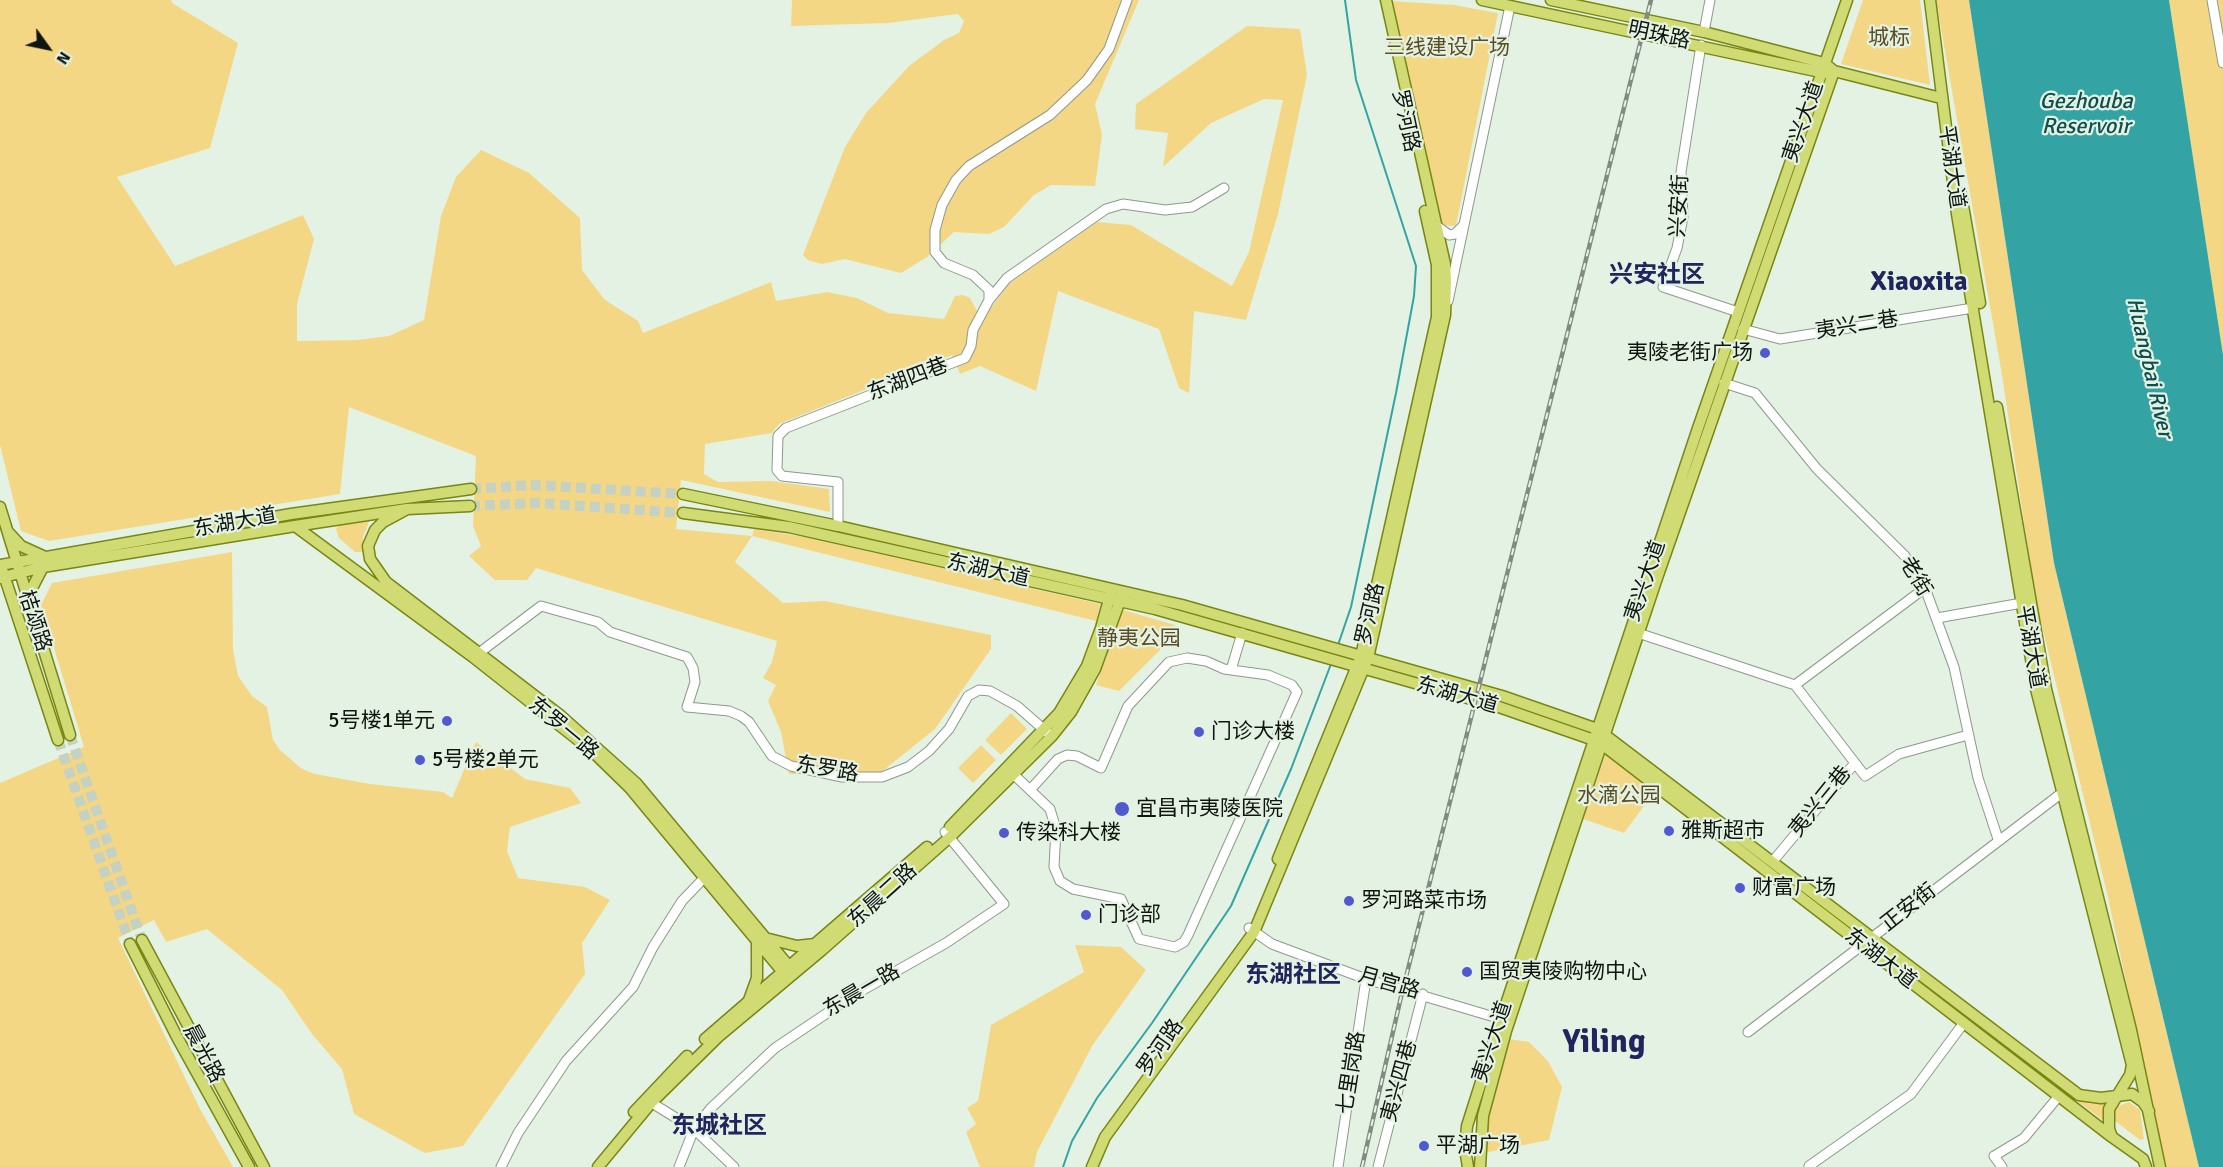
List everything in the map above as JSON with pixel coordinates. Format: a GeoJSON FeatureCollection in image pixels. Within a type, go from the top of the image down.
{"type":"FeatureCollection","features":[{"type":"Feature","properties":{"kind":"main road","name":"罗河路"},"geometry":{"type":"LineString","coordinates":[[1363,663],[1437,317],[1438,291],[1437,265],[1379,0]]}},
{"type":"Feature","properties":{"kind":"main road","name":"罗河路"},"geometry":{"type":"LineString","coordinates":[[1092,1167],[1105,1137],[1251,930],[1363,663],[1445,315],[1445,264],[1386,0]]}},
{"type":"Feature","properties":{"kind":"main road","name":"明珠路"},"geometry":{"type":"LineString","coordinates":[[1482,0],[1701,45],[1820,75]]}},
{"type":"Feature","properties":{"kind":"main road","name":"明珠路"},"geometry":{"type":"LineString","coordinates":[[1551,0],[1704,32],[1824,63],[1834,71],[1941,98]]}},
{"type":"Feature","properties":{"kind":"main road","name":"夷兴大道"},"geometry":{"type":"LineString","coordinates":[[1480,1167],[1483,1116],[1506,1031],[1738,312],[1847,0]]}},
{"type":"Feature","properties":{"kind":"main road","name":"平湖大道"},"geometry":{"type":"LineString","coordinates":[[1930,0],[1941,98],[1973,308],[2036,689],[2067,789],[2149,1111],[2160,1167]]}},
{"type":"Feature","properties":{"kind":"main road","name":"夷兴大道"},"geometry":{"type":"LineString","coordinates":[[1468,1167],[1467,1125],[1501,1018],[1834,71]]}},
{"type":"Feature","properties":{"kind":"main road"},"geometry":{"type":"LineString","coordinates":[[1820,75],[1834,71]]}},
{"type":"Feature","properties":{"kind":"main road","name":"平湖大道"},"geometry":{"type":"LineString","coordinates":[[1941,98],[1950,128],[2046,689],[2067,789],[2132,1065],[2108,1115],[2112,1137]]}},
{"type":"Feature","properties":{"kind":"main road","name":"东湖大道"},"geometry":{"type":"LineString","coordinates":[[0,564],[17,567],[380,500],[471,489]]}},
{"type":"Feature","properties":{"kind":"main road","name":"东湖大道"},"geometry":{"type":"LineString","coordinates":[[683,494],[838,526],[1314,647],[1600,737],[1773,861],[2079,1095],[2089,1098],[2132,1094],[2143,1102],[2149,1111]]}},
{"type":"Feature","properties":{"kind":"main road","name":"东湖大道"},"geometry":{"type":"LineString","coordinates":[[43,561],[407,509],[470,506]]}},
{"type":"Feature","properties":{"kind":"main road","name":"桔颂路"},"geometry":{"type":"LineString","coordinates":[[0,507],[70,735]]}},
{"type":"Feature","properties":{"kind":"main road","name":"东罗一路"},"geometry":{"type":"LineString","coordinates":[[407,509],[383,522],[375,530],[368,546],[370,559],[386,582],[476,655],[630,788],[761,939]]}},
{"type":"Feature","properties":{"kind":"main road","name":"东湖大道"},"geometry":{"type":"LineString","coordinates":[[683,513],[779,525],[1116,595],[1242,633],[1314,647]]}},
{"type":"Feature","properties":{"kind":"main road","name":"东罗一路"},"geometry":{"type":"LineString","coordinates":[[295,526],[561,716],[636,783],[788,972]]}},
{"type":"Feature","properties":{"kind":"main road"},"geometry":{"type":"LineString","coordinates":[[6,528],[21,546],[43,561],[31,590],[31,608]]}},
{"type":"Feature","properties":{"kind":"main road","name":"桔颂路"},"geometry":{"type":"LineString","coordinates":[[0,564],[2,578],[19,616],[58,740]]}},
{"type":"Feature","properties":{"kind":"main road","name":"东湖大道"},"geometry":{"type":"LineString","coordinates":[[2,578],[17,567]]}},
{"type":"Feature","properties":{"kind":"main road"},"geometry":{"type":"LineString","coordinates":[[0,595],[19,616]]}},
{"type":"Feature","properties":{"kind":"main road","name":"东晨二路"},"geometry":{"type":"LineString","coordinates":[[598,1167],[648,1101],[788,972],[947,834],[1048,733],[1087,666],[1116,595]]}},
{"type":"Feature","properties":{"kind":"main road","name":"东湖大道"},"geometry":{"type":"LineString","coordinates":[[1600,737],[1963,1024],[2112,1137]]}},
{"type":"Feature","properties":{"kind":"main road","name":"东晨二路"},"geometry":{"type":"LineString","coordinates":[[591,1167],[648,1101],[749,1000],[788,972],[815,944],[947,834]]}},
{"type":"Feature","properties":{"kind":"main road","name":"罗河路"},"geometry":{"type":"LineString","coordinates":[[1084,1167],[1099,1135],[1251,930]]}},
{"type":"Feature","properties":{"kind":"main road"},"geometry":{"type":"LineString","coordinates":[[749,1000],[757,978],[761,939],[797,946],[815,944]]}},
{"type":"Feature","properties":{"kind":"main road","name":"晨光路"},"geometry":{"type":"LineString","coordinates":[[142,940],[264,1167]]}},
{"type":"Feature","properties":{"kind":"main road","name":"晨光路"},"geometry":{"type":"LineString","coordinates":[[130,944],[177,1038],[249,1167]]}},
{"type":"Feature","properties":{"kind":"main road"},"geometry":{"type":"LineString","coordinates":[[2112,1137],[2138,1155],[2146,1167]]}},
{"type":"Feature","properties":{"kind":"street"},"geometry":{"type":"LineString","coordinates":[[989,300],[989,290],[984,283],[973,275],[944,263],[935,252],[935,230],[942,206],[956,180],[969,166],[1050,115],[1088,80],[1109,49],[1127,0]]}},
{"type":"Feature","properties":{"kind":"street"},"geometry":{"type":"LineString","coordinates":[[1704,32],[1710,0]]}},
{"type":"Feature","properties":{"kind":"street"},"geometry":{"type":"LineString","coordinates":[[2212,0],[2223,63]]}},
{"type":"Feature","properties":{"kind":"street","name":"罗河路"},"geometry":{"type":"LineString","coordinates":[[1445,315],[1510,6]]}},
{"type":"Feature","properties":{"kind":"street","name":"兴安街"},"geometry":{"type":"LineString","coordinates":[[1701,45],[1681,172],[1683,217],[1677,248],[1663,287],[1738,312]]}},
{"type":"Feature","properties":{"kind":"street"},"geometry":{"type":"LineString","coordinates":[[989,300],[1007,278],[1106,209],[1123,204],[1166,210],[1192,207],[1224,188]]}},
{"type":"Feature","properties":{"kind":"street"},"geometry":{"type":"LineString","coordinates":[[1436,224],[1449,235],[1460,231],[1465,224]]}},
{"type":"Feature","properties":{"kind":"street","name":"东湖四巷"},"geometry":{"type":"LineString","coordinates":[[838,526],[838,482],[782,476],[777,470],[778,436],[786,428],[964,358],[971,346],[973,330],[989,300]]}},
{"type":"Feature","properties":{"kind":"street","name":"夷兴二巷"},"geometry":{"type":"LineString","coordinates":[[1743,329],[1780,339],[1973,308]]}},
{"type":"Feature","properties":{"kind":"street","name":"老街"},"geometry":{"type":"LineString","coordinates":[[1724,383],[1755,393],[1817,469],[1905,556],[1925,588],[1954,667],[1978,778],[1998,839]]}},
{"type":"Feature","properties":{"kind":"street"},"geometry":{"type":"LineString","coordinates":[[1638,633],[1795,685],[1925,588]]}},
{"type":"Feature","properties":{"kind":"street"},"geometry":{"type":"LineString","coordinates":[[1937,618],[2022,603]]}},
{"type":"Feature","properties":{"kind":"street","name":"东罗路"},"geometry":{"type":"LineString","coordinates":[[476,655],[541,606],[598,622],[610,632],[687,657],[693,668],[695,682],[687,707],[729,711],[741,716],[749,722],[772,756],[791,766],[842,777],[882,777],[908,767],[929,751],[949,729],[968,696],[979,690],[990,691],[1017,706],[1048,733]]}},
{"type":"Feature","properties":{"kind":"street"},"geometry":{"type":"LineString","coordinates":[[1232,670],[1242,633]]}},
{"type":"Feature","properties":{"kind":"street"},"geometry":{"type":"LineString","coordinates":[[1011,772],[1050,809],[1055,820],[1057,836],[1054,867],[1060,881],[1073,889],[1121,899],[1139,939],[1166,947],[1179,946],[1188,935],[1298,692],[1292,685],[1268,675],[1232,670],[1187,657],[1169,662],[1128,706],[1101,768],[1077,756],[1067,756],[1058,759],[1030,790]]}},
{"type":"Feature","properties":{"kind":"street","name":"夷兴三巷"},"geometry":{"type":"LineString","coordinates":[[1773,861],[1855,763],[1795,685]]}},
{"type":"Feature","properties":{"kind":"street"},"geometry":{"type":"LineString","coordinates":[[1855,763],[1865,776],[1899,754],[1968,735]]}},
{"type":"Feature","properties":{"kind":"street","name":"正安街"},"geometry":{"type":"LineString","coordinates":[[1748,1032],[1998,839],[2067,789]]}},
{"type":"Feature","properties":{"kind":"street","name":"东晨一路"},"geometry":{"type":"LineString","coordinates":[[680,1167],[694,1129],[733,1086],[775,1048],[807,1024],[946,943],[1004,904],[947,834]]}},
{"type":"Feature","properties":{"kind":"street"},"geometry":{"type":"LineString","coordinates":[[501,1167],[518,1133],[566,1061],[633,987],[653,947],[682,901],[705,877]]}},
{"type":"Feature","properties":{"kind":"street","name":"月宫路"},"geometry":{"type":"LineString","coordinates":[[1251,930],[1272,944],[1366,979],[1501,1018]]}},
{"type":"Feature","properties":{"kind":"street","name":"七里岗路"},"geometry":{"type":"LineString","coordinates":[[1338,1167],[1366,979]]}},
{"type":"Feature","properties":{"kind":"street","name":"夷兴四巷"},"geometry":{"type":"LineString","coordinates":[[1378,1167],[1424,994]]}},
{"type":"Feature","properties":{"kind":"street"},"geometry":{"type":"LineString","coordinates":[[1809,1166],[1911,1094],[1963,1024]]}},
{"type":"Feature","properties":{"kind":"street"},"geometry":{"type":"LineString","coordinates":[[2002,1167],[1994,1156],[2024,1138],[2058,1097]]}},
{"type":"Feature","properties":{"kind":"street"},"geometry":{"type":"LineString","coordinates":[[648,1101],[694,1129],[734,1167]]}},
{"type":"Feature","properties":{"kind":"green space"},"geometry":{"type":"Polygon","coordinates":[[[0,0],[171,0],[172,3],[238,43],[210,148],[117,177],[175,266],[303,215],[314,239],[297,304],[297,341],[358,340],[389,336],[424,320],[441,216],[456,177],[481,150],[529,173],[580,218],[582,270],[605,300],[638,321],[643,333],[771,282],[776,301],[827,292],[857,298],[888,313],[944,319],[955,296],[963,295],[970,298],[978,313],[989,310],[1011,282],[1097,222],[1131,225],[1232,286],[1249,252],[1283,100],[1264,99],[1211,123],[1163,167],[1168,133],[1135,129],[1136,104],[1247,26],[1300,29],[1307,75],[1278,214],[1246,320],[1194,311],[1189,393],[1179,388],[1159,329],[1058,291],[1036,391],[980,366],[960,374],[952,355],[779,424],[772,433],[705,444],[704,474],[718,482],[771,481],[829,489],[830,512],[681,480],[676,529],[752,536],[735,562],[783,603],[825,601],[991,635],[991,649],[935,729],[880,773],[789,774],[781,732],[768,701],[776,685],[763,678],[772,662],[777,641],[536,568],[527,580],[495,580],[469,556],[481,546],[473,526],[476,456],[349,407],[340,494],[49,541],[21,531],[0,445],[0,0]]]}},
{"type":"Feature","properties":{"kind":"green space"},"geometry":{"type":"Polygon","coordinates":[[[792,0],[1139,0],[1095,104],[1102,135],[1095,186],[1051,185],[1034,195],[1004,227],[989,234],[954,232],[927,257],[901,273],[845,259],[822,264],[808,260],[803,255],[845,147],[866,113],[909,66],[944,40],[959,33],[964,21],[958,14],[888,23],[791,26],[792,0]]]}},
{"type":"Feature","properties":{"kind":"green space","name":"城标"},"geometry":{"type":"Polygon","coordinates":[[[1863,0],[1920,0],[1930,85],[1841,64],[1863,0]]]}},
{"type":"Feature","properties":{"kind":"green space"},"geometry":{"type":"Polygon","coordinates":[[[1936,0],[1969,0],[2054,563],[2199,1167],[2166,1167],[2107,893],[2036,602],[2001,369],[1936,0]]]}},
{"type":"Feature","properties":{"kind":"green space"},"geometry":{"type":"Polygon","coordinates":[[[2169,0],[2223,0],[2223,355],[2169,0]]]}},
{"type":"Feature","properties":{"kind":"green space","name":"三线建设广场"},"geometry":{"type":"Polygon","coordinates":[[[1391,1],[1454,5],[1498,13],[1456,226],[1443,225],[1391,1]]]}},
{"type":"Feature","properties":{"kind":"green space"},"geometry":{"type":"Polygon","coordinates":[[[370,519],[363,537],[363,552],[355,552],[339,538],[336,529],[341,522],[370,519]]]}},
{"type":"Feature","properties":{"kind":"green space"},"geometry":{"type":"Polygon","coordinates":[[[754,529],[811,538],[1100,604],[1096,621],[752,536],[754,529]]]}},
{"type":"Feature","properties":{"kind":"green space"},"geometry":{"type":"Polygon","coordinates":[[[232,552],[233,649],[238,676],[252,696],[267,707],[273,740],[280,750],[302,769],[315,774],[370,784],[443,792],[452,798],[476,742],[525,779],[570,788],[581,803],[510,827],[507,851],[518,878],[585,887],[610,900],[582,943],[585,974],[463,1146],[425,1153],[354,1114],[342,1069],[312,1034],[282,990],[207,929],[166,942],[154,920],[118,938],[200,1109],[233,1167],[0,1167],[0,783],[84,747],[41,605],[52,583],[232,552]]]}},
{"type":"Feature","properties":{"kind":"green space","name":"静夷公园"},"geometry":{"type":"Polygon","coordinates":[[[1123,610],[1175,625],[1170,640],[1119,691],[1096,685],[1123,610]]]}},
{"type":"Feature","properties":{"kind":"green space"},"geometry":{"type":"Polygon","coordinates":[[[1011,713],[1027,729],[1001,755],[985,740],[1011,713]]]}},
{"type":"Feature","properties":{"kind":"green space"},"geometry":{"type":"Polygon","coordinates":[[[981,745],[996,760],[973,783],[958,768],[981,745]]]}},
{"type":"Feature","properties":{"kind":"green space","name":"水滴公园"},"geometry":{"type":"Polygon","coordinates":[[[1606,753],[1655,791],[1624,833],[1583,819],[1606,753]]]}},
{"type":"Feature","properties":{"kind":"green space"},"geometry":{"type":"Polygon","coordinates":[[[1075,945],[1121,947],[1146,970],[1092,1046],[1037,1152],[1034,1167],[980,1167],[966,1132],[976,1124],[967,1108],[978,1101],[991,1025],[1084,972],[1075,945]]]}},
{"type":"Feature","properties":{"kind":"green space"},"geometry":{"type":"Polygon","coordinates":[[[1508,1039],[1529,1042],[1548,1061],[1562,1087],[1549,1140],[1484,1153],[1489,1111],[1508,1039]]]}},
{"type":"Feature","properties":{"kind":"green space"},"geometry":{"type":"Polygon","coordinates":[[[2077,1101],[2093,1104],[2108,1101],[2104,1107],[2104,1121],[2077,1101]]]}},
{"type":"Feature","properties":{"kind":"green space"},"geometry":{"type":"Polygon","coordinates":[[[2129,1102],[2140,1110],[2144,1139],[2140,1140],[2114,1120],[2114,1108],[2129,1102]]]}},
{"type":"Feature","properties":{"kind":"water","name":"Gezhouba Reservoir"},"geometry":{"type":"Polygon","coordinates":[[[1969,0],[2169,0],[2223,355],[2223,1167],[2199,1167],[2054,563],[1969,0]]]}},
{"type":"Feature","properties":{"kind":"waterway"},"geometry":{"type":"LineString","coordinates":[[1338,645],[1351,607],[1396,393],[1414,296],[1416,266],[1356,80],[1345,0]]}},
{"type":"Feature","properties":{"kind":"waterway"},"geometry":{"type":"LineString","coordinates":[[1063,1167],[1072,1141],[1097,1098],[1152,1023],[1231,906],[1291,769],[1331,664]]}},
{"type":"Feature","properties":{"kind":"tunnel"},"geometry":{"type":"LineString","coordinates":[[471,489],[533,485],[683,494]]}},
{"type":"Feature","properties":{"kind":"tunnel"},"geometry":{"type":"LineString","coordinates":[[470,506],[538,503],[683,513]]}},
{"type":"Feature","properties":{"kind":"tunnel"},"geometry":{"type":"LineString","coordinates":[[70,735],[142,940]]}},
{"type":"Feature","properties":{"kind":"tunnel"},"geometry":{"type":"LineString","coordinates":[[58,740],[130,944]]}},
{"type":"Feature","properties":{"kind":"railway"},"geometry":{"type":"LineString","coordinates":[[1362,1167],[1401,997],[1651,0]]}},
{"type":"Feature","properties":{"kind":"place","name":"夷陵老街广场"},"geometry":{"type":"Point","coordinates":[1765,353]}},
{"type":"Feature","properties":{"kind":"place","name":"5号楼1单元"},"geometry":{"type":"Point","coordinates":[447,721]}},
{"type":"Feature","properties":{"kind":"place","name":"门诊大楼"},"geometry":{"type":"Point","coordinates":[1199,732]}},
{"type":"Feature","properties":{"kind":"place","name":"5号楼2单元"},"geometry":{"type":"Point","coordinates":[420,760]}},
{"type":"Feature","properties":{"kind":"place","name":"宜昌市夷陵医院"},"geometry":{"type":"Point","coordinates":[1122,809]}},
{"type":"Feature","properties":{"kind":"place","name":"雅斯超市"},"geometry":{"type":"Point","coordinates":[1669,831]}},
{"type":"Feature","properties":{"kind":"place","name":"传染科大楼"},"geometry":{"type":"Point","coordinates":[1004,833]}},
{"type":"Feature","properties":{"kind":"place","name":"财富广场"},"geometry":{"type":"Point","coordinates":[1740,888]}},
{"type":"Feature","properties":{"kind":"place","name":"罗河路菜市场"},"geometry":{"type":"Point","coordinates":[1349,901]}},
{"type":"Feature","properties":{"kind":"place","name":"门诊部"},"geometry":{"type":"Point","coordinates":[1086,915]}},
{"type":"Feature","properties":{"kind":"place","name":"国贸夷陵购物中心"},"geometry":{"type":"Point","coordinates":[1467,972]}},
{"type":"Feature","properties":{"kind":"place","name":"平湖广场"},"geometry":{"type":"Point","coordinates":[1424,1146]}},
{"type":"Feature","properties":{"kind":"district","name":"兴安社区"},"geometry":{"type":"Point","coordinates":[1657,276]}},
{"type":"Feature","properties":{"kind":"district","name":"Xiaoxita"},"geometry":{"type":"Point","coordinates":[1919,283]}},
{"type":"Feature","properties":{"kind":"district","name":"东湖社区"},"geometry":{"type":"Point","coordinates":[1293,976]}},
{"type":"Feature","properties":{"kind":"district","name":"Yiling"},"geometry":{"type":"Point","coordinates":[1604,1043]}},
{"type":"Feature","properties":{"kind":"district","name":"东城社区"},"geometry":{"type":"Point","coordinates":[719,1127]}},
{"type":"Feature","properties":{"kind":"water label","name":"Huangbai River"},"geometry":{"type":"Point","coordinates":[2149,368]}}]}
